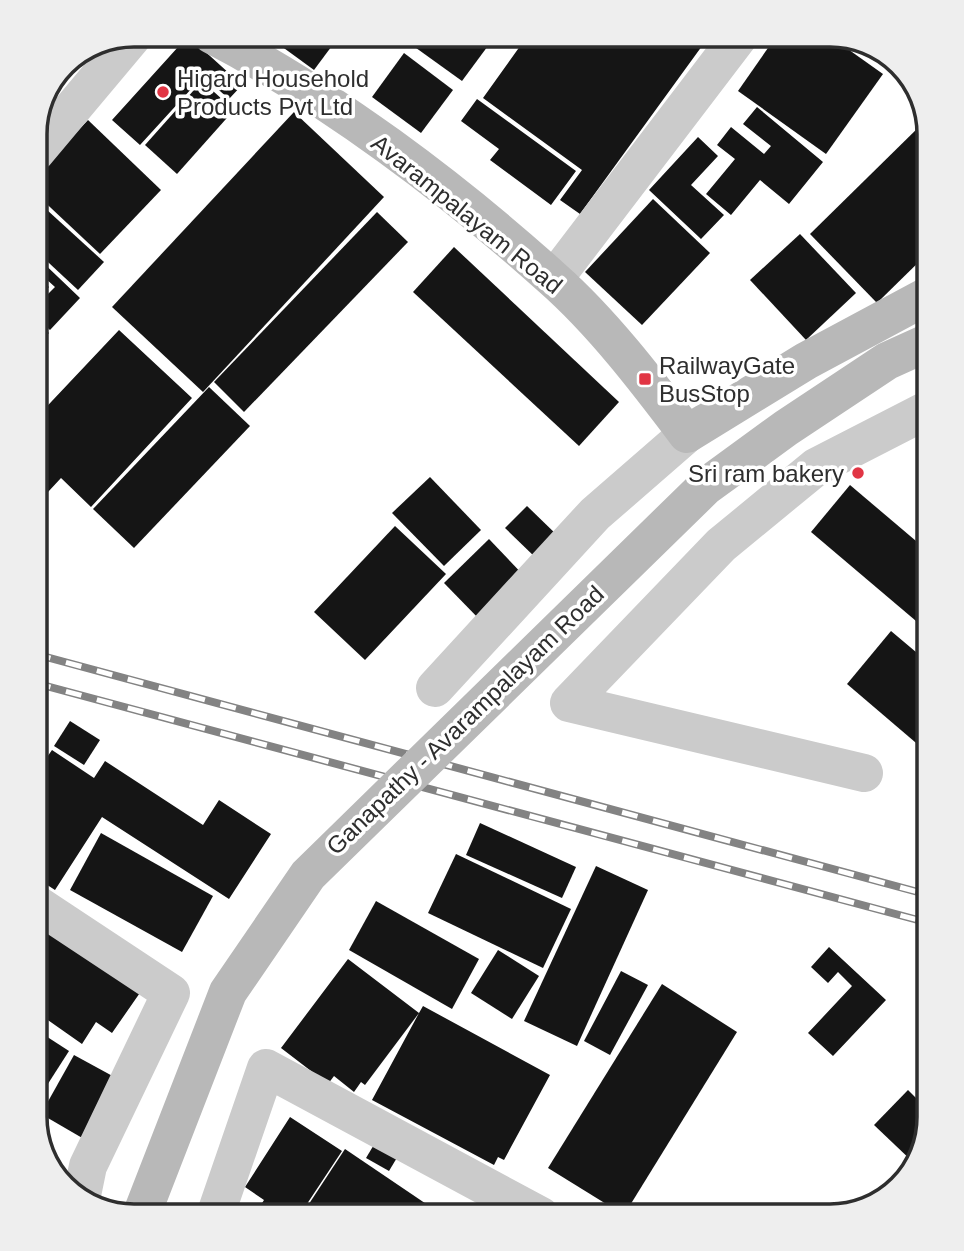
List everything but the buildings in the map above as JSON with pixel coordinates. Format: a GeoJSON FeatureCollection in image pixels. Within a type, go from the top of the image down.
{"type":"FeatureCollection","features":[{"type":"Feature","properties":{"kind":"main road","name":"Avarampalayam Road"},"geometry":{"type":"LineString","coordinates":[[235,47],[278,69],[407,161],[554,279],[645,379],[687,434]]}},
{"type":"Feature","properties":{"kind":"main road"},"geometry":{"type":"LineString","coordinates":[[687,434],[806,360],[917,301]]}},
{"type":"Feature","properties":{"kind":"main road","name":"Ganapathy - Avarampalayam Road"},"geometry":{"type":"LineString","coordinates":[[146,1204],[228,992],[307,875],[705,487],[786,428],[887,361],[917,347]]}},
{"type":"Feature","properties":{"kind":"street"},"geometry":{"type":"LineString","coordinates":[[554,279],[731,47]]}},
{"type":"Feature","properties":{"kind":"street"},"geometry":{"type":"LineString","coordinates":[[47,139],[123,48]]}},
{"type":"Feature","properties":{"kind":"street"},"geometry":{"type":"LineString","coordinates":[[864,773],[569,703],[721,545],[816,467],[917,415]]}},
{"type":"Feature","properties":{"kind":"street"},"geometry":{"type":"LineString","coordinates":[[435,688],[595,514],[687,434]]}},
{"type":"Feature","properties":{"kind":"street"},"geometry":{"type":"LineString","coordinates":[[47,911],[171,993],[88,1166],[83,1187]]}},
{"type":"Feature","properties":{"kind":"street"},"geometry":{"type":"LineString","coordinates":[[219,1204],[266,1068],[519,1204]]}},
{"type":"Feature","properties":{"kind":"railway"},"geometry":{"type":"LineString","coordinates":[[47,657],[917,892]]}},
{"type":"Feature","properties":{"kind":"railway"},"geometry":{"type":"LineString","coordinates":[[47,686],[917,920]]}},
{"type":"Feature","properties":{"kind":"place","name":"Higard Household Products Pvt Ltd"},"geometry":{"type":"Point","coordinates":[163,92]}},
{"type":"Feature","properties":{"kind":"place","name":"RailwayGate BusStop"},"geometry":{"type":"Point","coordinates":[645,379]}},
{"type":"Feature","properties":{"kind":"place","name":"Sri ram bakery"},"geometry":{"type":"Point","coordinates":[858,473]}}]}
